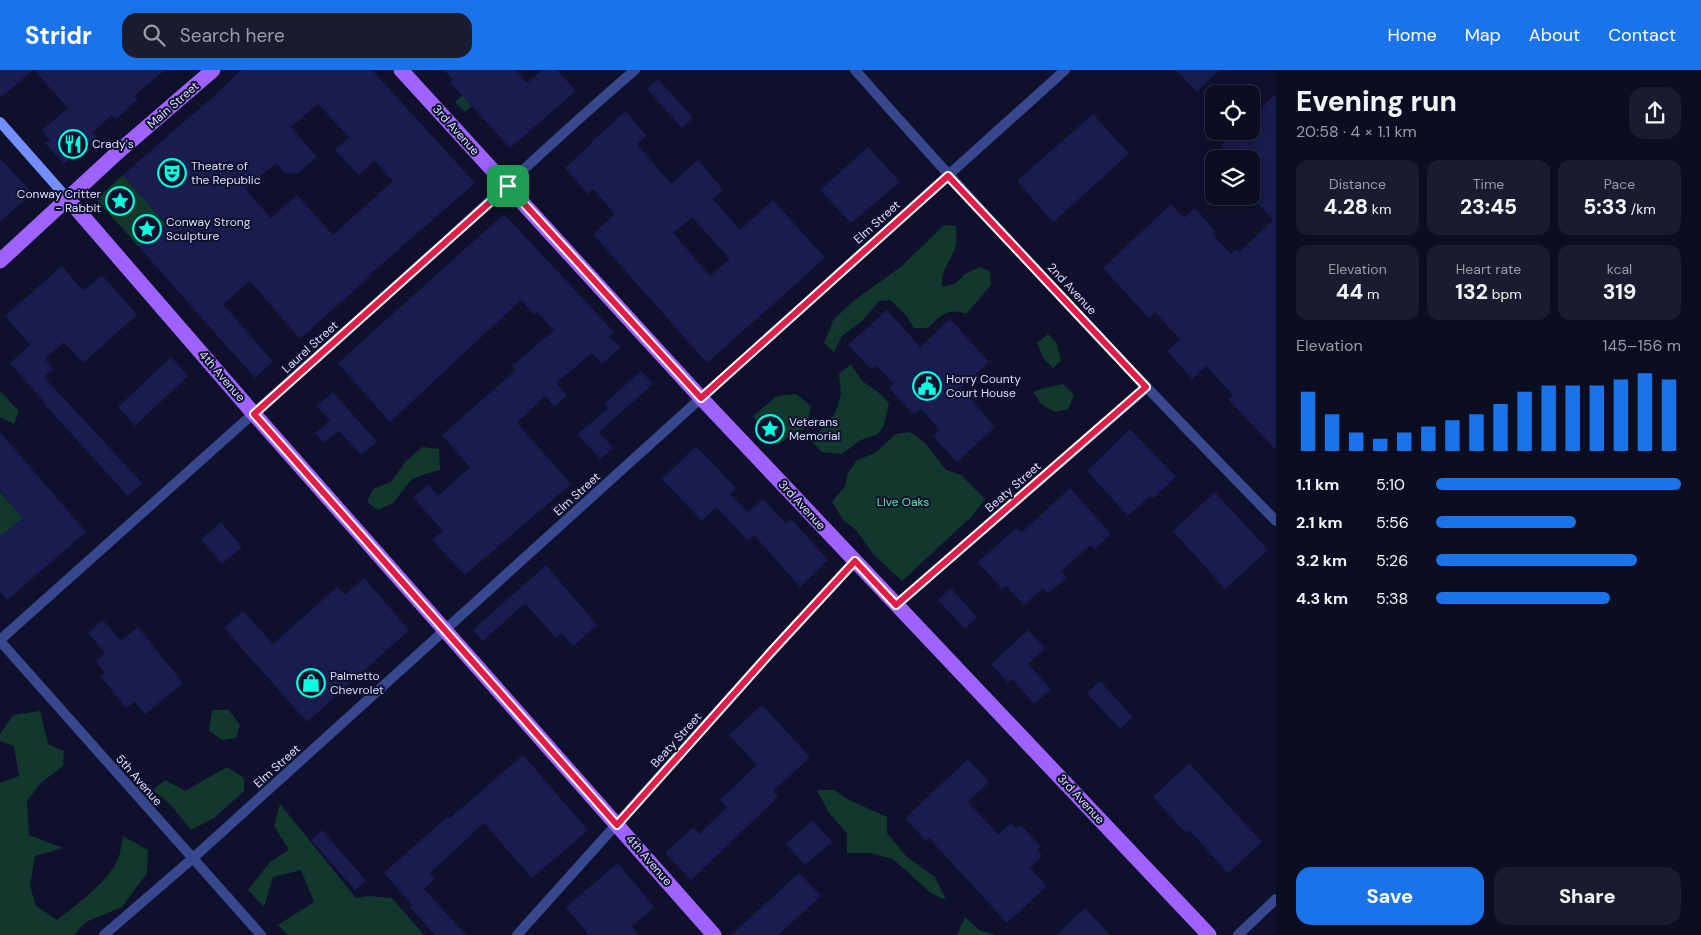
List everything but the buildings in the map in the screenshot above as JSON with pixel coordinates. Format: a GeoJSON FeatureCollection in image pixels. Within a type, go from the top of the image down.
{"type":"FeatureCollection","features":[{"type":"Feature","properties":{"kind":"main road","name":"Main Street"},"geometry":{"type":"LineString","coordinates":[[0,261],[118,152],[213,70]]}},
{"type":"Feature","properties":{"kind":"main road","name":"3rd Avenue"},"geometry":{"type":"LineString","coordinates":[[401,70],[701,398],[1209,935]]}},
{"type":"Feature","properties":{"kind":"main road"},"geometry":{"type":"LineString","coordinates":[[0,122],[68,199]]}},
{"type":"Feature","properties":{"kind":"main road","name":"4th Avenue"},"geometry":{"type":"LineString","coordinates":[[68,199],[254,414],[714,935]]}},
{"type":"Feature","properties":{"kind":"street","name":"Laurel Street"},"geometry":{"type":"LineString","coordinates":[[0,640],[635,70]]}},
{"type":"Feature","properties":{"kind":"street","name":"2nd Avenue"},"geometry":{"type":"LineString","coordinates":[[855,70],[948,176],[1146,387],[1276,521]]}},
{"type":"Feature","properties":{"kind":"street","name":"Elm Street"},"geometry":{"type":"LineString","coordinates":[[104,935],[192,859],[1065,70]]}},
{"type":"Feature","properties":{"kind":"street","name":"Beaty Street"},"geometry":{"type":"LineString","coordinates":[[896,605],[1146,387]]}},
{"type":"Feature","properties":{"kind":"street","name":"Beaty Street"},"geometry":{"type":"LineString","coordinates":[[517,935],[855,561]]}},
{"type":"Feature","properties":{"kind":"street","name":"5th Avenue"},"geometry":{"type":"LineString","coordinates":[[0,640],[261,935]]}},
{"type":"Feature","properties":{"kind":"street"},"geometry":{"type":"LineString","coordinates":[[1238,935],[1276,899]]}},
{"type":"Feature","properties":{"kind":"green space"},"geometry":{"type":"Polygon","coordinates":[[[490,70],[512,70],[465,112],[455,102],[490,70]]]}},
{"type":"Feature","properties":{"kind":"green space"},"geometry":{"type":"Polygon","coordinates":[[[123,175],[166,224],[139,247],[96,199],[123,175]]]}},
{"type":"Feature","properties":{"kind":"green space"},"geometry":{"type":"Polygon","coordinates":[[[944,225],[956,226],[956,238],[953,254],[943,274],[942,287],[955,284],[965,274],[980,267],[990,271],[991,285],[966,314],[949,312],[941,316],[928,328],[914,328],[905,314],[890,300],[879,301],[862,321],[842,336],[834,352],[824,343],[834,319],[856,299],[902,266],[944,225]]]}},
{"type":"Feature","properties":{"kind":"green space"},"geometry":{"type":"Polygon","coordinates":[[[1048,334],[1057,344],[1061,361],[1053,368],[1043,358],[1037,343],[1048,334]]]}},
{"type":"Feature","properties":{"kind":"green space"},"geometry":{"type":"Polygon","coordinates":[[[851,364],[862,381],[878,392],[889,403],[884,425],[878,434],[861,440],[842,454],[822,452],[811,441],[835,414],[841,395],[839,374],[851,364]]]}},
{"type":"Feature","properties":{"kind":"green space"},"geometry":{"type":"Polygon","coordinates":[[[1063,384],[1074,395],[1068,409],[1055,412],[1041,404],[1033,392],[1045,388],[1063,384]]]}},
{"type":"Feature","properties":{"kind":"green space"},"geometry":{"type":"Polygon","coordinates":[[[0,391],[19,411],[14,424],[0,417],[0,391]]]}},
{"type":"Feature","properties":{"kind":"green space"},"geometry":{"type":"Polygon","coordinates":[[[796,394],[811,406],[807,427],[776,445],[753,416],[777,396],[796,394]]]}},
{"type":"Feature","properties":{"kind":"green space","name":"LIve Oaks"},"geometry":{"type":"Polygon","coordinates":[[[910,432],[925,443],[946,470],[961,475],[985,499],[971,517],[902,581],[874,555],[856,530],[843,520],[832,502],[845,486],[848,473],[857,460],[875,453],[896,434],[910,432]]]}},
{"type":"Feature","properties":{"kind":"green space"},"geometry":{"type":"Polygon","coordinates":[[[422,447],[439,449],[440,470],[411,480],[393,503],[378,510],[367,502],[373,489],[391,482],[406,461],[422,447]]]}},
{"type":"Feature","properties":{"kind":"green space"},"geometry":{"type":"Polygon","coordinates":[[[0,492],[23,518],[0,537],[0,492]]]}},
{"type":"Feature","properties":{"kind":"green space"},"geometry":{"type":"Polygon","coordinates":[[[212,710],[229,710],[240,725],[236,738],[222,740],[209,731],[212,710]]]}},
{"type":"Feature","properties":{"kind":"green space"},"geometry":{"type":"Polygon","coordinates":[[[40,711],[48,744],[64,751],[63,766],[41,783],[27,801],[29,835],[63,848],[35,856],[30,886],[36,906],[57,920],[73,908],[100,884],[114,867],[119,857],[123,836],[148,850],[147,873],[122,907],[86,922],[74,935],[0,935],[0,783],[19,776],[14,746],[0,741],[0,734],[13,715],[40,711]]]}},
{"type":"Feature","properties":{"kind":"green space"},"geometry":{"type":"Polygon","coordinates":[[[227,767],[244,778],[244,791],[214,818],[191,830],[171,805],[153,790],[165,780],[185,791],[227,767]]]}},
{"type":"Feature","properties":{"kind":"green space"},"geometry":{"type":"Polygon","coordinates":[[[817,790],[834,790],[849,800],[887,817],[887,833],[906,856],[935,877],[946,900],[931,893],[893,859],[870,853],[847,853],[847,833],[829,813],[817,790]]]}},
{"type":"Feature","properties":{"kind":"green space"},"geometry":{"type":"Polygon","coordinates":[[[280,804],[356,898],[369,896],[392,898],[424,935],[288,935],[278,925],[314,902],[301,870],[273,877],[264,907],[248,890],[270,862],[289,850],[274,826],[280,804]]]}},
{"type":"Feature","properties":{"kind":"green space"},"geometry":{"type":"Polygon","coordinates":[[[965,917],[979,930],[995,935],[957,935],[965,917]]]}},
{"type":"Feature","properties":{"kind":"place","name":"Crady's"},"geometry":{"type":"Point","coordinates":[73,144]}},
{"type":"Feature","properties":{"kind":"place","name":"Theatre of the Republic"},"geometry":{"type":"Point","coordinates":[172,173]}},
{"type":"Feature","properties":{"kind":"place","name":"Conway Critter - Rabbit"},"geometry":{"type":"Point","coordinates":[120,201]}},
{"type":"Feature","properties":{"kind":"place","name":"Conway Strong Sculpture"},"geometry":{"type":"Point","coordinates":[147,229]}},
{"type":"Feature","properties":{"kind":"place","name":"Horry County Court House"},"geometry":{"type":"Point","coordinates":[927,386]}},
{"type":"Feature","properties":{"kind":"place","name":"Veterans Memorial"},"geometry":{"type":"Point","coordinates":[770,429]}},
{"type":"Feature","properties":{"kind":"place","name":"Palmetto Chevrolet"},"geometry":{"type":"Point","coordinates":[311,683]}},
{"type":"Feature","properties":{"kind":"route"},"geometry":{"type":"LineString","coordinates":[[948,176],[1146,387],[896,605],[855,561],[617,825],[254,414],[508,186],[701,398],[948,176]]}}]}
